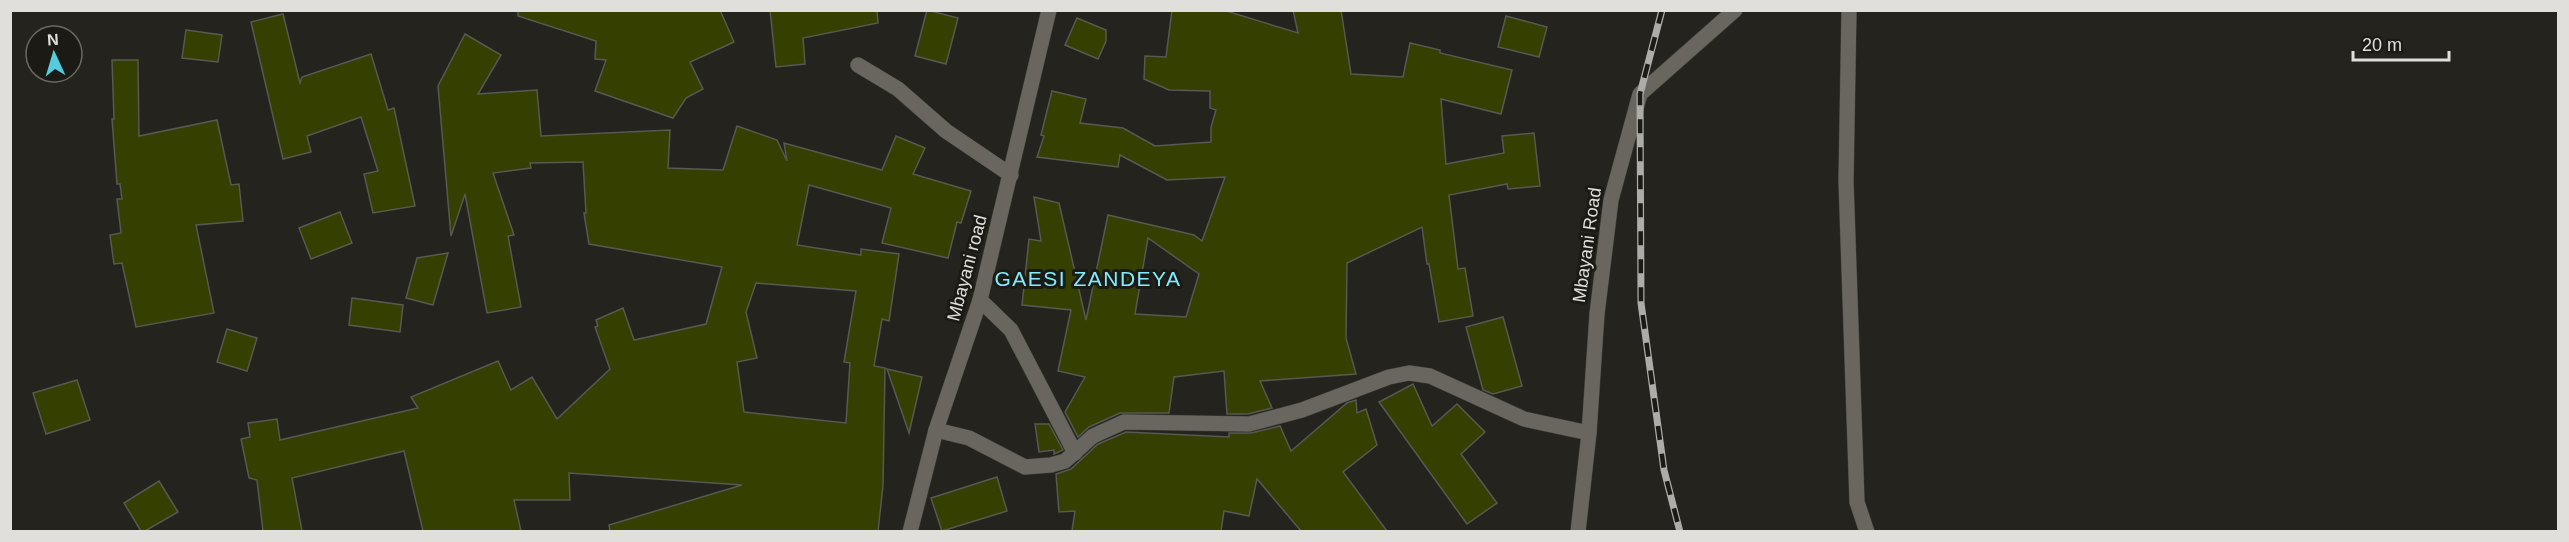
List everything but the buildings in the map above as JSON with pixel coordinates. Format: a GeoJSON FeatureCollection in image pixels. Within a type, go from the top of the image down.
{"type":"FeatureCollection","features":[{"type":"Feature","properties":{"kind":"street","name":"Mbayani road"},"geometry":{"type":"LineString","coordinates":[[910,531],[936,430],[981,300],[1049,10]]}},
{"type":"Feature","properties":{"kind":"street","name":"Mbayani Road"},"geometry":{"type":"LineString","coordinates":[[1578,531],[1589,433],[1597,314],[1611,200],[1640,94],[1735,10]]}},
{"type":"Feature","properties":{"kind":"street"},"geometry":{"type":"LineString","coordinates":[[1849,10],[1846,181],[1857,502],[1867,531]]}},
{"type":"Feature","properties":{"kind":"street"},"geometry":{"type":"LineString","coordinates":[[858,65],[898,89],[946,131],[1011,176]]}},
{"type":"Feature","properties":{"kind":"street"},"geometry":{"type":"LineString","coordinates":[[981,300],[1011,330],[1075,453]]}},
{"type":"Feature","properties":{"kind":"street"},"geometry":{"type":"LineString","coordinates":[[936,430],[969,438],[1025,467],[1051,465],[1065,461],[1093,436],[1124,422],[1249,424],[1275,419],[1389,377],[1409,373],[1430,376],[1524,419],[1589,433]]}},
{"type":"Feature","properties":{"kind":"railway"},"geometry":{"type":"LineString","coordinates":[[1662,10],[1640,94],[1641,303],[1664,470],[1680,532]]}},
{"type":"Feature","properties":{"kind":"district","name":"GAESI ZANDEYA"},"geometry":{"type":"Point","coordinates":[1088,279]}}]}
